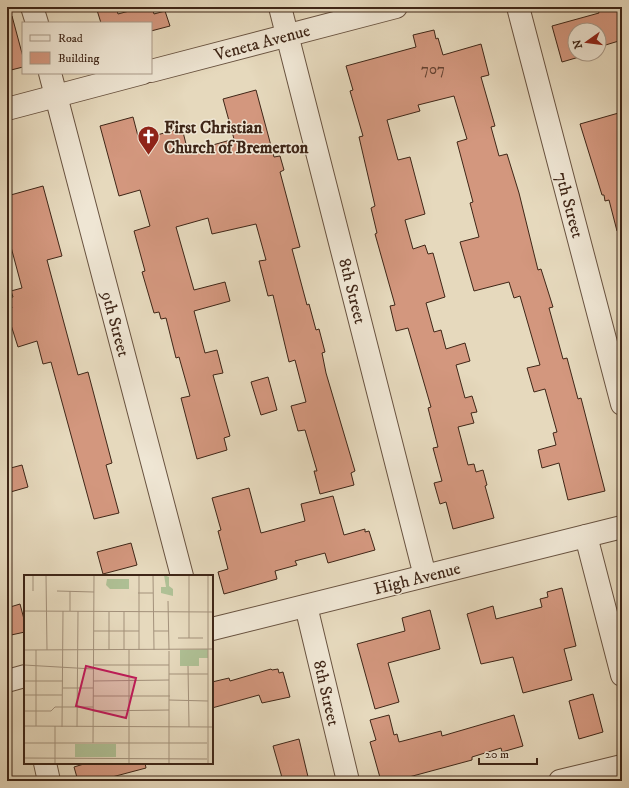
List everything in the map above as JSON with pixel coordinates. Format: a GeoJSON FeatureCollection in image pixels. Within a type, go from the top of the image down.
{"type":"FeatureCollection","features":[{"type":"Feature","properties":{"kind":"street"},"geometry":{"type":"LineString","coordinates":[[32,7],[37,22]]}},
{"type":"Feature","properties":{"kind":"street","name":"8th Street"},"geometry":{"type":"LineString","coordinates":[[280,7],[425,576]]}},
{"type":"Feature","properties":{"kind":"street","name":"Veneta Avenue"},"geometry":{"type":"LineString","coordinates":[[152,71],[396,7]]}},
{"type":"Feature","properties":{"kind":"street","name":"7th Street"},"geometry":{"type":"LineString","coordinates":[[518,7],[622,404]]}},
{"type":"Feature","properties":{"kind":"street","name":"9th Street"},"geometry":{"type":"LineString","coordinates":[[50,74],[182,575]]}},
{"type":"Feature","properties":{"kind":"street"},"geometry":{"type":"LineString","coordinates":[[7,108],[139,74]]}},
{"type":"Feature","properties":{"kind":"street","name":"High Avenue"},"geometry":{"type":"LineString","coordinates":[[213,629],[622,527]]}},
{"type":"Feature","properties":{"kind":"street"},"geometry":{"type":"LineString","coordinates":[[586,536],[622,675]]}},
{"type":"Feature","properties":{"kind":"street","name":"8th Street"},"geometry":{"type":"LineString","coordinates":[[306,606],[348,781]]}},
{"type":"Feature","properties":{"kind":"street"},"geometry":{"type":"LineString","coordinates":[[45,764],[49,781]]}},
{"type":"Feature","properties":{"kind":"street"},"geometry":{"type":"LineString","coordinates":[[560,781],[622,766]]}},
{"type":"Feature","properties":{"kind":"building"},"geometry":{"type":"Polygon","coordinates":[[[96,7],[116,7],[118,14],[144,7],[152,7],[154,14],[165,11],[170,26],[152,31],[152,22],[101,22],[96,7]]]}},
{"type":"Feature","properties":{"kind":"building"},"geometry":{"type":"Polygon","coordinates":[[[597,7],[622,7],[622,40],[607,45],[607,22],[567,22],[567,61],[562,62],[552,26],[599,13],[597,7]]]}},
{"type":"Feature","properties":{"kind":"building"},"geometry":{"type":"Polygon","coordinates":[[[7,16],[12,16],[22,53],[22,67],[7,71],[7,16]]]}},
{"type":"Feature","properties":{"kind":"building"},"geometry":{"type":"Polygon","coordinates":[[[434,30],[443,55],[481,44],[489,75],[481,77],[495,126],[491,127],[499,156],[507,154],[519,193],[538,270],[541,269],[553,307],[549,308],[563,359],[567,358],[578,399],[581,398],[605,491],[568,500],[559,463],[542,468],[538,450],[556,445],[553,433],[557,432],[545,389],[534,392],[527,368],[540,365],[520,296],[514,298],[509,282],[474,291],[460,242],[479,237],[470,203],[473,202],[457,142],[467,139],[454,96],[418,105],[420,111],[387,120],[398,160],[410,157],[425,214],[405,220],[413,249],[425,245],[428,254],[433,253],[445,297],[426,303],[434,332],[441,330],[446,349],[465,343],[470,361],[456,365],[465,398],[472,396],[477,412],[471,413],[474,423],[458,427],[468,465],[474,464],[476,472],[483,470],[487,485],[485,486],[494,518],[453,529],[446,502],[440,504],[434,483],[442,481],[433,448],[438,447],[428,408],[431,407],[408,328],[396,331],[390,306],[395,305],[375,234],[377,233],[371,208],[375,206],[359,137],[363,136],[350,91],[353,90],[346,66],[416,47],[413,35],[434,30]]]}},
{"type":"Feature","properties":{"kind":"building"},"geometry":{"type":"Polygon","coordinates":[[[256,90],[274,157],[280,156],[284,170],[280,172],[300,247],[292,249],[307,305],[309,304],[316,330],[319,329],[325,352],[322,353],[326,373],[355,471],[351,473],[354,485],[320,494],[314,471],[317,471],[305,430],[298,431],[291,406],[306,402],[295,360],[289,362],[273,295],[268,296],[259,261],[266,260],[256,224],[212,234],[208,218],[176,227],[194,290],[225,282],[230,301],[194,311],[205,353],[217,350],[223,373],[213,375],[230,436],[224,438],[227,450],[197,459],[181,398],[190,396],[179,357],[176,358],[166,318],[161,319],[159,312],[154,313],[142,272],[145,271],[134,231],[150,226],[140,190],[119,196],[100,126],[133,117],[139,140],[182,128],[188,152],[234,139],[223,99],[256,90]]]}},
{"type":"Feature","properties":{"kind":"building"},"geometry":{"type":"Polygon","coordinates":[[[622,112],[622,230],[617,231],[609,200],[605,201],[604,195],[602,195],[580,124],[622,112]]]}},
{"type":"Feature","properties":{"kind":"building"},"geometry":{"type":"Polygon","coordinates":[[[43,186],[62,256],[47,260],[78,375],[88,372],[112,463],[106,465],[119,513],[94,519],[51,362],[43,364],[37,341],[18,347],[11,325],[7,326],[7,309],[12,308],[9,298],[13,297],[11,291],[22,288],[7,232],[7,196],[43,186]]]}},
{"type":"Feature","properties":{"kind":"building"},"geometry":{"type":"Polygon","coordinates":[[[268,377],[277,410],[261,415],[251,382],[268,377]]]}},
{"type":"Feature","properties":{"kind":"building"},"geometry":{"type":"Polygon","coordinates":[[[22,465],[28,487],[7,493],[7,469],[22,465]]]}},
{"type":"Feature","properties":{"kind":"building"},"geometry":{"type":"Polygon","coordinates":[[[249,488],[261,533],[305,521],[301,504],[333,496],[344,535],[365,529],[365,532],[369,531],[375,550],[328,563],[325,553],[295,561],[297,565],[275,571],[277,579],[224,594],[218,572],[228,569],[218,531],[221,530],[212,498],[249,488]]]}},
{"type":"Feature","properties":{"kind":"building"},"geometry":{"type":"Polygon","coordinates":[[[131,543],[137,565],[103,574],[97,552],[131,543]]]}},
{"type":"Feature","properties":{"kind":"building"},"geometry":{"type":"Polygon","coordinates":[[[562,588],[576,646],[564,649],[572,680],[523,693],[513,657],[481,664],[467,614],[493,606],[496,619],[542,607],[540,599],[548,597],[547,592],[562,588]]]}},
{"type":"Feature","properties":{"kind":"building"},"geometry":{"type":"Polygon","coordinates":[[[20,604],[24,619],[24,632],[11,635],[10,632],[7,633],[7,608],[20,604]]]}},
{"type":"Feature","properties":{"kind":"building"},"geometry":{"type":"Polygon","coordinates":[[[430,610],[440,649],[388,663],[399,702],[375,709],[357,644],[405,631],[402,618],[430,610]]]}},
{"type":"Feature","properties":{"kind":"building"},"geometry":{"type":"Polygon","coordinates":[[[271,669],[278,669],[279,673],[283,672],[290,697],[262,703],[259,695],[213,708],[213,682],[229,678],[230,681],[271,669]]]}},
{"type":"Feature","properties":{"kind":"building"},"geometry":{"type":"Polygon","coordinates":[[[593,694],[603,732],[579,739],[569,701],[593,694]]]}},
{"type":"Feature","properties":{"kind":"building"},"geometry":{"type":"Polygon","coordinates":[[[389,715],[394,735],[397,734],[399,742],[441,731],[442,736],[514,715],[523,746],[502,752],[501,748],[472,757],[472,760],[409,777],[410,781],[381,781],[370,742],[376,740],[370,720],[389,715]]]}},
{"type":"Feature","properties":{"kind":"building"},"geometry":{"type":"Polygon","coordinates":[[[299,739],[309,781],[283,781],[273,746],[299,739]]]}},
{"type":"Feature","properties":{"kind":"building"},"geometry":{"type":"Polygon","coordinates":[[[84,764],[145,764],[146,768],[97,781],[78,781],[74,767],[84,764]]]}},
{"type":"Feature","properties":{"kind":"place","name":"First Christian Church of Bremerton"},"geometry":{"type":"Point","coordinates":[149,156]}}]}
